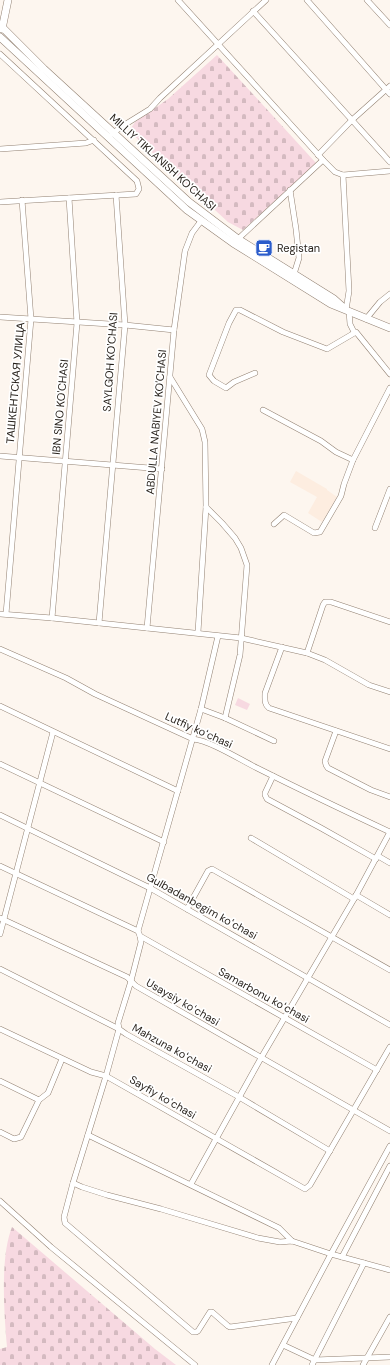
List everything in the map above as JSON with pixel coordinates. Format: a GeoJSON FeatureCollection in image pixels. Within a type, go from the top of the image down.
{"type":"FeatureCollection","features":[{"type":"Feature","properties":{"kind":"main road"},"geometry":{"type":"LineString","coordinates":[[0,38],[1,26],[8,0]]}},
{"type":"Feature","properties":{"kind":"main road","name":"MILLIY TIKLANISH KO'CHASI"},"geometry":{"type":"LineString","coordinates":[[1,26],[187,210],[201,221],[233,243],[331,304],[390,328]]}},
{"type":"Feature","properties":{"kind":"main road","name":"MILLIY TIKLANISH KO'CHASI"},"geometry":{"type":"LineString","coordinates":[[0,38],[189,202],[238,239],[334,299],[348,310]]}},
{"type":"Feature","properties":{"kind":"street"},"geometry":{"type":"LineString","coordinates":[[178,0],[335,172],[343,175],[390,171]]}},
{"type":"Feature","properties":{"kind":"street"},"geometry":{"type":"LineString","coordinates":[[111,135],[153,107],[160,98],[218,43],[266,0]]}},
{"type":"Feature","properties":{"kind":"street"},"geometry":{"type":"LineString","coordinates":[[307,0],[389,90],[352,120],[318,155]]}},
{"type":"Feature","properties":{"kind":"street"},"geometry":{"type":"LineString","coordinates":[[367,0],[390,25]]}},
{"type":"Feature","properties":{"kind":"street"},"geometry":{"type":"LineString","coordinates":[[254,11],[390,162]]}},
{"type":"Feature","properties":{"kind":"street"},"geometry":{"type":"LineString","coordinates":[[0,54],[137,181],[139,189],[136,194],[0,202]]}},
{"type":"Feature","properties":{"kind":"street"},"geometry":{"type":"LineString","coordinates":[[0,149],[86,143],[94,140]]}},
{"type":"Feature","properties":{"kind":"street"},"geometry":{"type":"LineString","coordinates":[[238,239],[323,160]]}},
{"type":"Feature","properties":{"kind":"street"},"geometry":{"type":"LineString","coordinates":[[343,175],[349,291],[348,310],[350,324],[354,332],[359,333],[390,374]]}},
{"type":"Feature","properties":{"kind":"street"},"geometry":{"type":"LineString","coordinates":[[290,190],[299,255],[299,261],[294,274]]}},
{"type":"Feature","properties":{"kind":"street","name":"SAYLGOH KO'CHASI"},"geometry":{"type":"LineString","coordinates":[[99,623],[125,325],[116,195]]}},
{"type":"Feature","properties":{"kind":"street","name":"IBN SINO KO'CHASI"},"geometry":{"type":"LineString","coordinates":[[52,618],[77,323],[69,198]]}},
{"type":"Feature","properties":{"kind":"street","name":"ТАШКЕНТСКАЯ УЛИЦА"},"geometry":{"type":"LineString","coordinates":[[6,614],[31,319],[22,200]]}},
{"type":"Feature","properties":{"kind":"street","name":"ABDULLA NABIYEV KO'CHASI"},"geometry":{"type":"LineString","coordinates":[[147,628],[174,330],[185,251],[192,233],[201,221]]}},
{"type":"Feature","properties":{"kind":"street"},"geometry":{"type":"LineString","coordinates":[[366,319],[380,302],[390,294]]}},
{"type":"Feature","properties":{"kind":"street"},"geometry":{"type":"LineString","coordinates":[[255,373],[234,382],[226,388],[214,381],[209,375],[236,310],[240,310],[283,332],[327,349],[354,332]]}},
{"type":"Feature","properties":{"kind":"street"},"geometry":{"type":"LineString","coordinates":[[0,317],[125,325],[174,330]]}},
{"type":"Feature","properties":{"kind":"street"},"geometry":{"type":"LineString","coordinates":[[170,377],[202,429],[205,442],[206,507],[198,632]]}},
{"type":"Feature","properties":{"kind":"street"},"geometry":{"type":"LineString","coordinates":[[274,524],[284,515],[314,533],[320,532],[341,496],[353,460],[390,388]]}},
{"type":"Feature","properties":{"kind":"street"},"geometry":{"type":"LineString","coordinates":[[263,410],[321,441],[336,452],[353,460]]}},
{"type":"Feature","properties":{"kind":"street"},"geometry":{"type":"LineString","coordinates":[[0,456],[162,469]]}},
{"type":"Feature","properties":{"kind":"street"},"geometry":{"type":"LineString","coordinates":[[375,528],[390,489]]}},
{"type":"Feature","properties":{"kind":"street"},"geometry":{"type":"LineString","coordinates":[[206,507],[235,538],[241,548],[247,565],[240,655],[225,718]]}},
{"type":"Feature","properties":{"kind":"street"},"geometry":{"type":"LineString","coordinates":[[307,653],[325,602],[331,602],[390,622]]}},
{"type":"Feature","properties":{"kind":"street"},"geometry":{"type":"LineString","coordinates":[[0,614],[198,632],[241,638],[307,653],[325,660],[369,685],[390,692]]}},
{"type":"Feature","properties":{"kind":"street"},"geometry":{"type":"LineString","coordinates":[[218,636],[201,709],[150,888],[139,934],[141,942],[118,1024],[119,1029],[64,1217],[65,1223],[193,1332],[198,1331],[210,1312],[230,1327],[297,1318]]}},
{"type":"Feature","properties":{"kind":"street"},"geometry":{"type":"LineString","coordinates":[[282,648],[265,693],[264,700],[266,705],[270,708],[390,750]]}},
{"type":"Feature","properties":{"kind":"street","name":"Lutfiy koʻchasi"},"geometry":{"type":"LineString","coordinates":[[0,649],[66,678],[95,694],[212,746],[390,832]]}},
{"type":"Feature","properties":{"kind":"street"},"geometry":{"type":"LineString","coordinates":[[0,706],[178,791]]}},
{"type":"Feature","properties":{"kind":"street"},"geometry":{"type":"LineString","coordinates":[[201,709],[225,718],[274,741]]}},
{"type":"Feature","properties":{"kind":"street"},"geometry":{"type":"LineString","coordinates":[[336,731],[325,761],[328,768],[371,790],[390,797]]}},
{"type":"Feature","properties":{"kind":"street"},"geometry":{"type":"LineString","coordinates":[[0,934],[2,919],[53,732]]}},
{"type":"Feature","properties":{"kind":"street"},"geometry":{"type":"LineString","coordinates":[[0,764],[164,842]]}},
{"type":"Feature","properties":{"kind":"street"},"geometry":{"type":"LineString","coordinates":[[273,776],[265,793],[267,799],[377,858],[390,863]]}},
{"type":"Feature","properties":{"kind":"street","name":"Gulbadanbegim koʻchasi"},"geometry":{"type":"LineString","coordinates":[[0,815],[150,888],[390,1024]]}},
{"type":"Feature","properties":{"kind":"street"},"geometry":{"type":"LineString","coordinates":[[191,1184],[215,1138],[355,897],[390,832]]}},
{"type":"Feature","properties":{"kind":"street"},"geometry":{"type":"LineString","coordinates":[[251,838],[355,897],[390,915]]}},
{"type":"Feature","properties":{"kind":"street","name":"Samarbonu koʻchasi"},"geometry":{"type":"LineString","coordinates":[[0,866],[139,934],[377,1070]]}},
{"type":"Feature","properties":{"kind":"street"},"geometry":{"type":"LineString","coordinates":[[187,909],[208,871],[212,869],[390,970]]}},
{"type":"Feature","properties":{"kind":"street","name":"Usaysiy koʻchasi"},"geometry":{"type":"LineString","coordinates":[[2,919],[127,977],[136,986],[390,1131]]}},
{"type":"Feature","properties":{"kind":"street","name":"Mahzuna koʻchasi"},"geometry":{"type":"LineString","coordinates":[[0,969],[119,1029],[330,1151]]}},
{"type":"Feature","properties":{"kind":"street","name":"Sayfiy koʻchasi"},"geometry":{"type":"LineString","coordinates":[[0,1029],[91,1072],[106,1076],[303,1189],[307,1189],[310,1186],[330,1151]]}},
{"type":"Feature","properties":{"kind":"street"},"geometry":{"type":"LineString","coordinates":[[330,1151],[390,1047]]}},
{"type":"Feature","properties":{"kind":"street"},"geometry":{"type":"LineString","coordinates":[[0,1132],[14,1139],[21,1137],[39,1100],[48,1093],[62,1059]]}},
{"type":"Feature","properties":{"kind":"street"},"geometry":{"type":"LineString","coordinates":[[0,1081],[39,1100]]}},
{"type":"Feature","properties":{"kind":"street"},"geometry":{"type":"LineString","coordinates":[[88,1135],[279,1228],[292,1241]]}},
{"type":"Feature","properties":{"kind":"street"},"geometry":{"type":"LineString","coordinates":[[272,1365],[390,1146]]}},
{"type":"Feature","properties":{"kind":"street"},"geometry":{"type":"LineString","coordinates":[[342,1257],[390,1166]]}},
{"type":"Feature","properties":{"kind":"street"},"geometry":{"type":"LineString","coordinates":[[73,1182],[82,1187],[107,1195],[161,1209],[258,1238],[280,1242],[292,1241],[331,1254],[390,1270]]}},
{"type":"Feature","properties":{"kind":"street"},"geometry":{"type":"LineString","coordinates":[[0,1201],[52,1247],[195,1365]]}},
{"type":"Feature","properties":{"kind":"street"},"geometry":{"type":"LineString","coordinates":[[313,1362],[364,1263]]}},
{"type":"Feature","properties":{"kind":"street"},"geometry":{"type":"LineString","coordinates":[[362,1365],[390,1317]]}},
{"type":"Feature","properties":{"kind":"street"},"geometry":{"type":"LineString","coordinates":[[283,1345],[313,1362],[390,1357]]}},
{"type":"Feature","properties":{"kind":"shaded area"},"geometry":{"type":"Polygon","coordinates":[[[296,471],[327,489],[337,497],[322,522],[308,513],[317,497],[290,482],[296,471]]]}},
{"type":"Feature","properties":{"kind":"green space"},"geometry":{"type":"Polygon","coordinates":[[[217,55],[316,163],[243,230],[228,222],[129,131],[135,122],[168,99],[217,55]]]}},
{"type":"Feature","properties":{"kind":"green space"},"geometry":{"type":"Polygon","coordinates":[[[238,698],[250,704],[247,710],[235,705],[238,698]]]}},
{"type":"Feature","properties":{"kind":"green space"},"geometry":{"type":"Polygon","coordinates":[[[12,1227],[155,1349],[176,1365],[0,1365],[0,1349],[7,1347],[4,1302],[4,1269],[8,1239],[12,1227]]]}},
{"type":"Feature","properties":{"kind":"place","name":"Registan"},"geometry":{"type":"Point","coordinates":[264,248]}}]}
